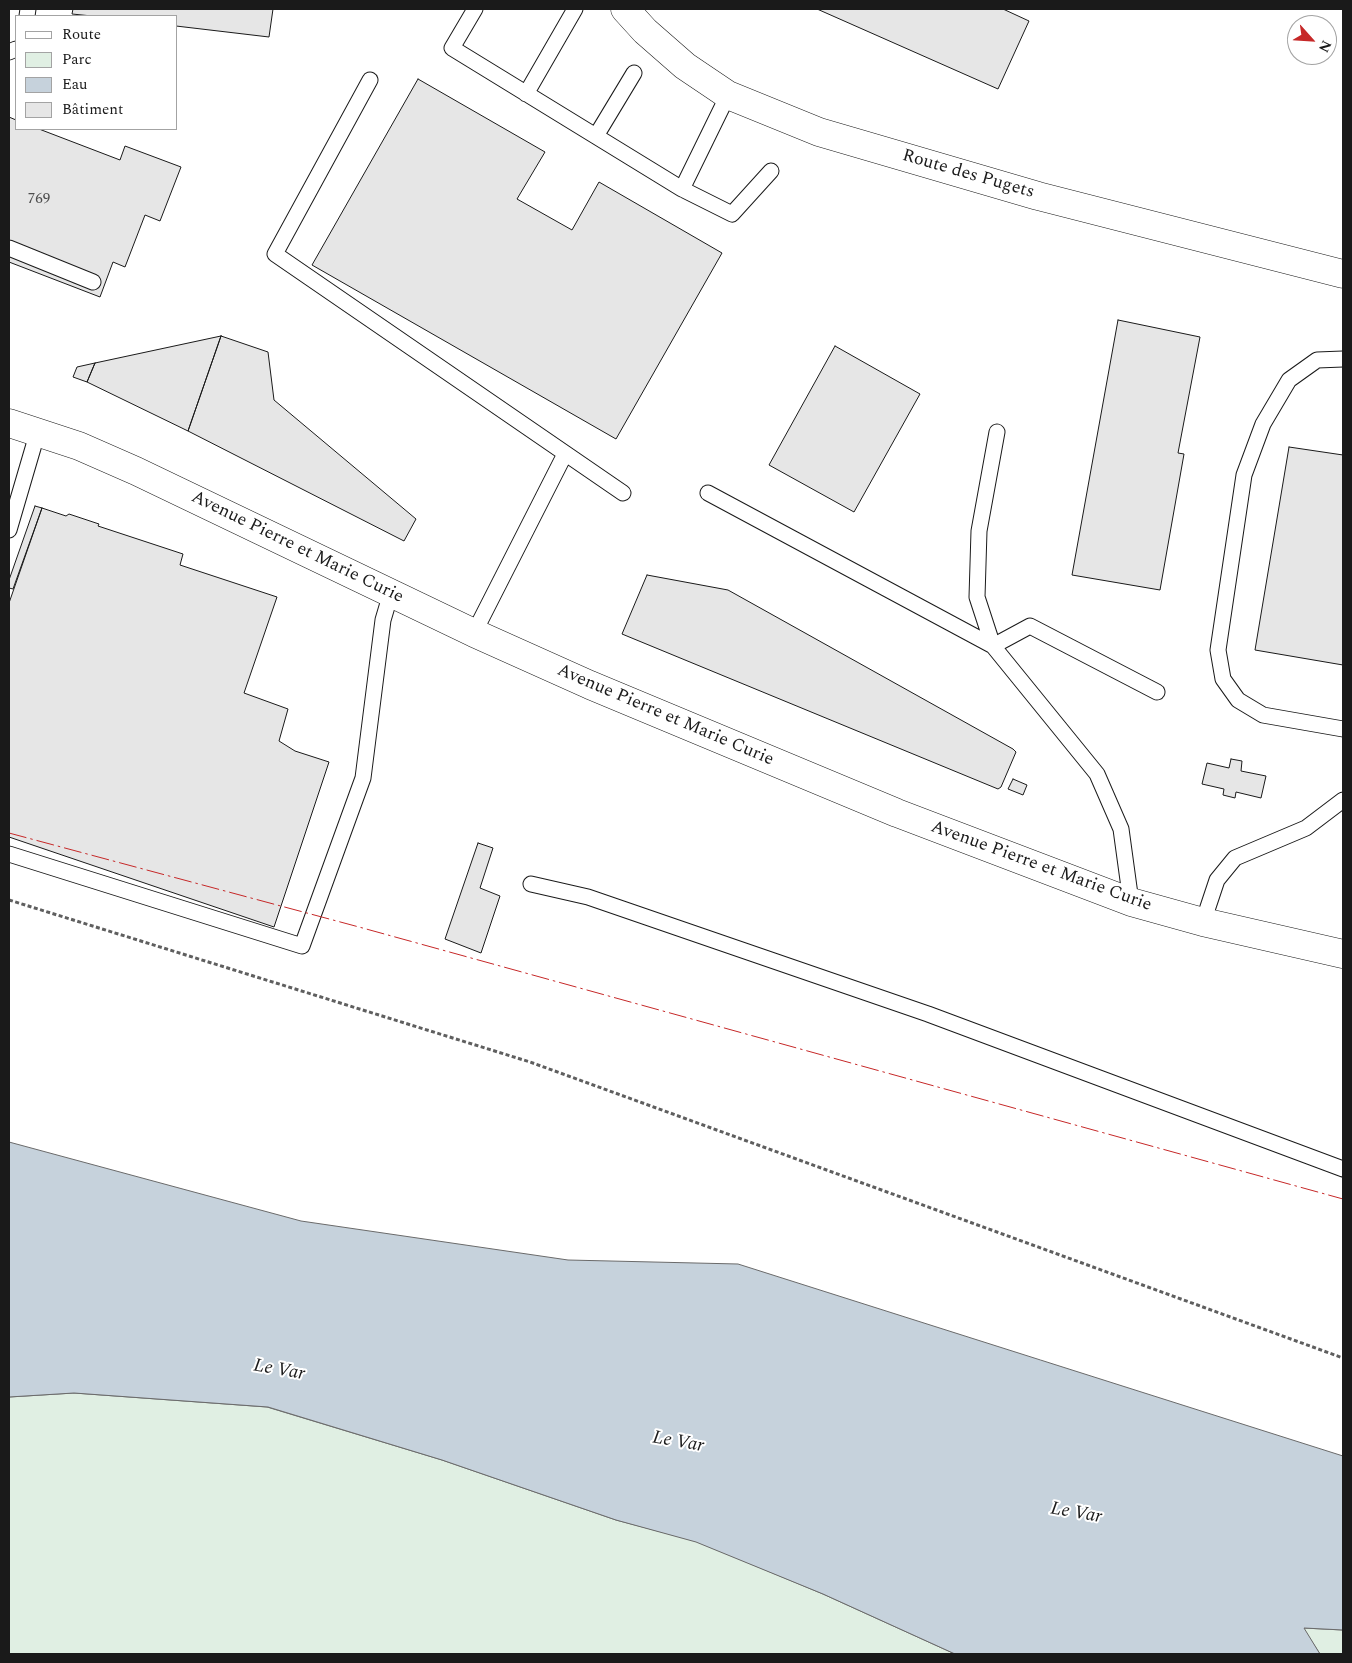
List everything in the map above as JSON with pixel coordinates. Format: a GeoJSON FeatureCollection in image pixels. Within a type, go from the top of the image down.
{"type":"FeatureCollection","features":[{"type":"Feature","properties":{"kind":"main road","name":"Route des Pugets"},"geometry":{"type":"LineString","coordinates":[[625,9],[645,31],[685,66],[728,95],[819,132],[1019,190],[1343,274]]}},
{"type":"Feature","properties":{"kind":"main road","name":"Avenue Pierre et Marie Curie"},"geometry":{"type":"LineString","coordinates":[[9,423],[38,431],[136,470],[474,633],[599,689],[844,792],[1131,902],[1203,922],[1343,954]]}},
{"type":"Feature","properties":{"kind":"lane"},"geometry":{"type":"LineString","coordinates":[[475,9],[452,48],[682,189],[732,214],[771,171]]}},
{"type":"Feature","properties":{"kind":"lane"},"geometry":{"type":"LineString","coordinates":[[526,94],[574,9]]}},
{"type":"Feature","properties":{"kind":"lane"},"geometry":{"type":"LineString","coordinates":[[596,136],[634,72]]}},
{"type":"Feature","properties":{"kind":"lane"},"geometry":{"type":"LineString","coordinates":[[370,80],[275,254],[623,493]]}},
{"type":"Feature","properties":{"kind":"lane"},"geometry":{"type":"LineString","coordinates":[[682,189],[728,95]]}},
{"type":"Feature","properties":{"kind":"lane"},"geometry":{"type":"LineString","coordinates":[[9,248],[93,282]]}},
{"type":"Feature","properties":{"kind":"lane"},"geometry":{"type":"LineString","coordinates":[[1341,359],[1317,360],[1289,380],[1263,424],[1244,476],[1218,650],[1224,679],[1238,700],[1263,715],[1343,729]]}},
{"type":"Feature","properties":{"kind":"lane"},"geometry":{"type":"LineString","coordinates":[[9,530],[38,431]]}},
{"type":"Feature","properties":{"kind":"lane"},"geometry":{"type":"LineString","coordinates":[[997,432],[979,532],[977,597],[993,646],[1097,774],[1121,829],[1131,902]]}},
{"type":"Feature","properties":{"kind":"lane"},"geometry":{"type":"LineString","coordinates":[[474,633],[565,454]]}},
{"type":"Feature","properties":{"kind":"lane"},"geometry":{"type":"LineString","coordinates":[[708,493],[993,646]]}},
{"type":"Feature","properties":{"kind":"lane"},"geometry":{"type":"LineString","coordinates":[[9,854],[302,946],[363,778],[384,620],[391,593]]}},
{"type":"Feature","properties":{"kind":"lane"},"geometry":{"type":"LineString","coordinates":[[993,646],[1030,626],[1157,692]]}},
{"type":"Feature","properties":{"kind":"lane"},"geometry":{"type":"LineString","coordinates":[[1203,922],[1217,880],[1235,858],[1306,828],[1343,800]]}},
{"type":"Feature","properties":{"kind":"lane"},"geometry":{"type":"LineString","coordinates":[[532,884],[588,897],[928,1014],[1343,1169]]}},
{"type":"Feature","properties":{"kind":"path"},"geometry":{"type":"LineString","coordinates":[[9,900],[530,1062],[1343,1358]]}},
{"type":"Feature","properties":{"kind":"green space"},"geometry":{"type":"Polygon","coordinates":[[[74,1393],[267,1407],[442,1460],[616,1520],[696,1541],[823,1594],[955,1654],[9,1654],[9,1397],[74,1393]]]}},
{"type":"Feature","properties":{"kind":"green space"},"geometry":{"type":"Polygon","coordinates":[[[1303,1628],[1343,1630],[1343,1654],[1320,1654],[1303,1628]]]}},
{"type":"Feature","properties":{"kind":"water","name":"Le Var"},"geometry":{"type":"Polygon","coordinates":[[[9,1142],[301,1221],[568,1260],[738,1264],[1343,1456],[1343,1630],[1304,1628],[1320,1654],[955,1654],[823,1594],[696,1542],[616,1520],[442,1460],[268,1407],[74,1393],[9,1397],[9,1142]]]}},
{"type":"Feature","properties":{"kind":"building"},"geometry":{"type":"Polygon","coordinates":[[[73,9],[273,9],[269,37],[178,26],[178,15],[72,14],[73,9]]]}},
{"type":"Feature","properties":{"kind":"building"},"geometry":{"type":"Polygon","coordinates":[[[817,9],[1003,9],[1029,21],[998,89],[817,9]]]}},
{"type":"Feature","properties":{"kind":"building"},"geometry":{"type":"Polygon","coordinates":[[[418,79],[545,152],[517,199],[572,230],[599,182],[722,253],[616,439],[312,265],[418,79]]]}},
{"type":"Feature","properties":{"kind":"building"},"geometry":{"type":"Polygon","coordinates":[[[9,117],[15,120],[15,130],[42,130],[120,160],[125,146],[181,167],[160,221],[145,215],[125,267],[113,262],[100,297],[9,262],[9,117]]]}},
{"type":"Feature","properties":{"kind":"building"},"geometry":{"type":"Polygon","coordinates":[[[1118,320],[1200,337],[1178,453],[1184,454],[1160,590],[1072,575],[1118,320]]]}},
{"type":"Feature","properties":{"kind":"building"},"geometry":{"type":"Polygon","coordinates":[[[221,336],[268,352],[274,400],[416,519],[404,541],[188,431],[221,336]]]}},
{"type":"Feature","properties":{"kind":"building"},"geometry":{"type":"Polygon","coordinates":[[[221,336],[188,431],[87,382],[95,363],[221,336]]]}},
{"type":"Feature","properties":{"kind":"building"},"geometry":{"type":"Polygon","coordinates":[[[835,346],[920,394],[854,512],[769,465],[835,346]]]}},
{"type":"Feature","properties":{"kind":"building"},"geometry":{"type":"Polygon","coordinates":[[[95,363],[87,382],[73,377],[77,367],[95,363]]]}},
{"type":"Feature","properties":{"kind":"building"},"geometry":{"type":"Polygon","coordinates":[[[1289,447],[1343,455],[1343,665],[1255,650],[1289,447]]]}},
{"type":"Feature","properties":{"kind":"building"},"geometry":{"type":"Polygon","coordinates":[[[35,506],[42,508],[13,589],[9,588],[9,580],[35,506]]]}},
{"type":"Feature","properties":{"kind":"building"},"geometry":{"type":"Polygon","coordinates":[[[42,508],[66,516],[69,514],[99,524],[98,526],[183,554],[180,565],[277,597],[244,693],[288,709],[279,741],[295,751],[329,762],[274,927],[9,837],[9,603],[42,508]]]}},
{"type":"Feature","properties":{"kind":"building"},"geometry":{"type":"Polygon","coordinates":[[[647,575],[728,590],[1013,749],[1016,752],[1001,787],[998,789],[622,634],[647,575]]]}},
{"type":"Feature","properties":{"kind":"building"},"geometry":{"type":"Polygon","coordinates":[[[1231,759],[1242,761],[1241,771],[1266,776],[1261,798],[1236,792],[1235,798],[1223,795],[1224,789],[1202,784],[1207,763],[1229,768],[1231,759]]]}},
{"type":"Feature","properties":{"kind":"building"},"geometry":{"type":"Polygon","coordinates":[[[1013,779],[1027,785],[1023,795],[1008,789],[1013,779]]]}},
{"type":"Feature","properties":{"kind":"building"},"geometry":{"type":"Polygon","coordinates":[[[478,843],[493,848],[480,888],[500,896],[481,953],[445,939],[478,843]]]}},
{"type":"Feature","properties":{"kind":"power"},"geometry":{"type":"LineString","coordinates":[[9,833],[359,927],[1343,1199]]}}]}
